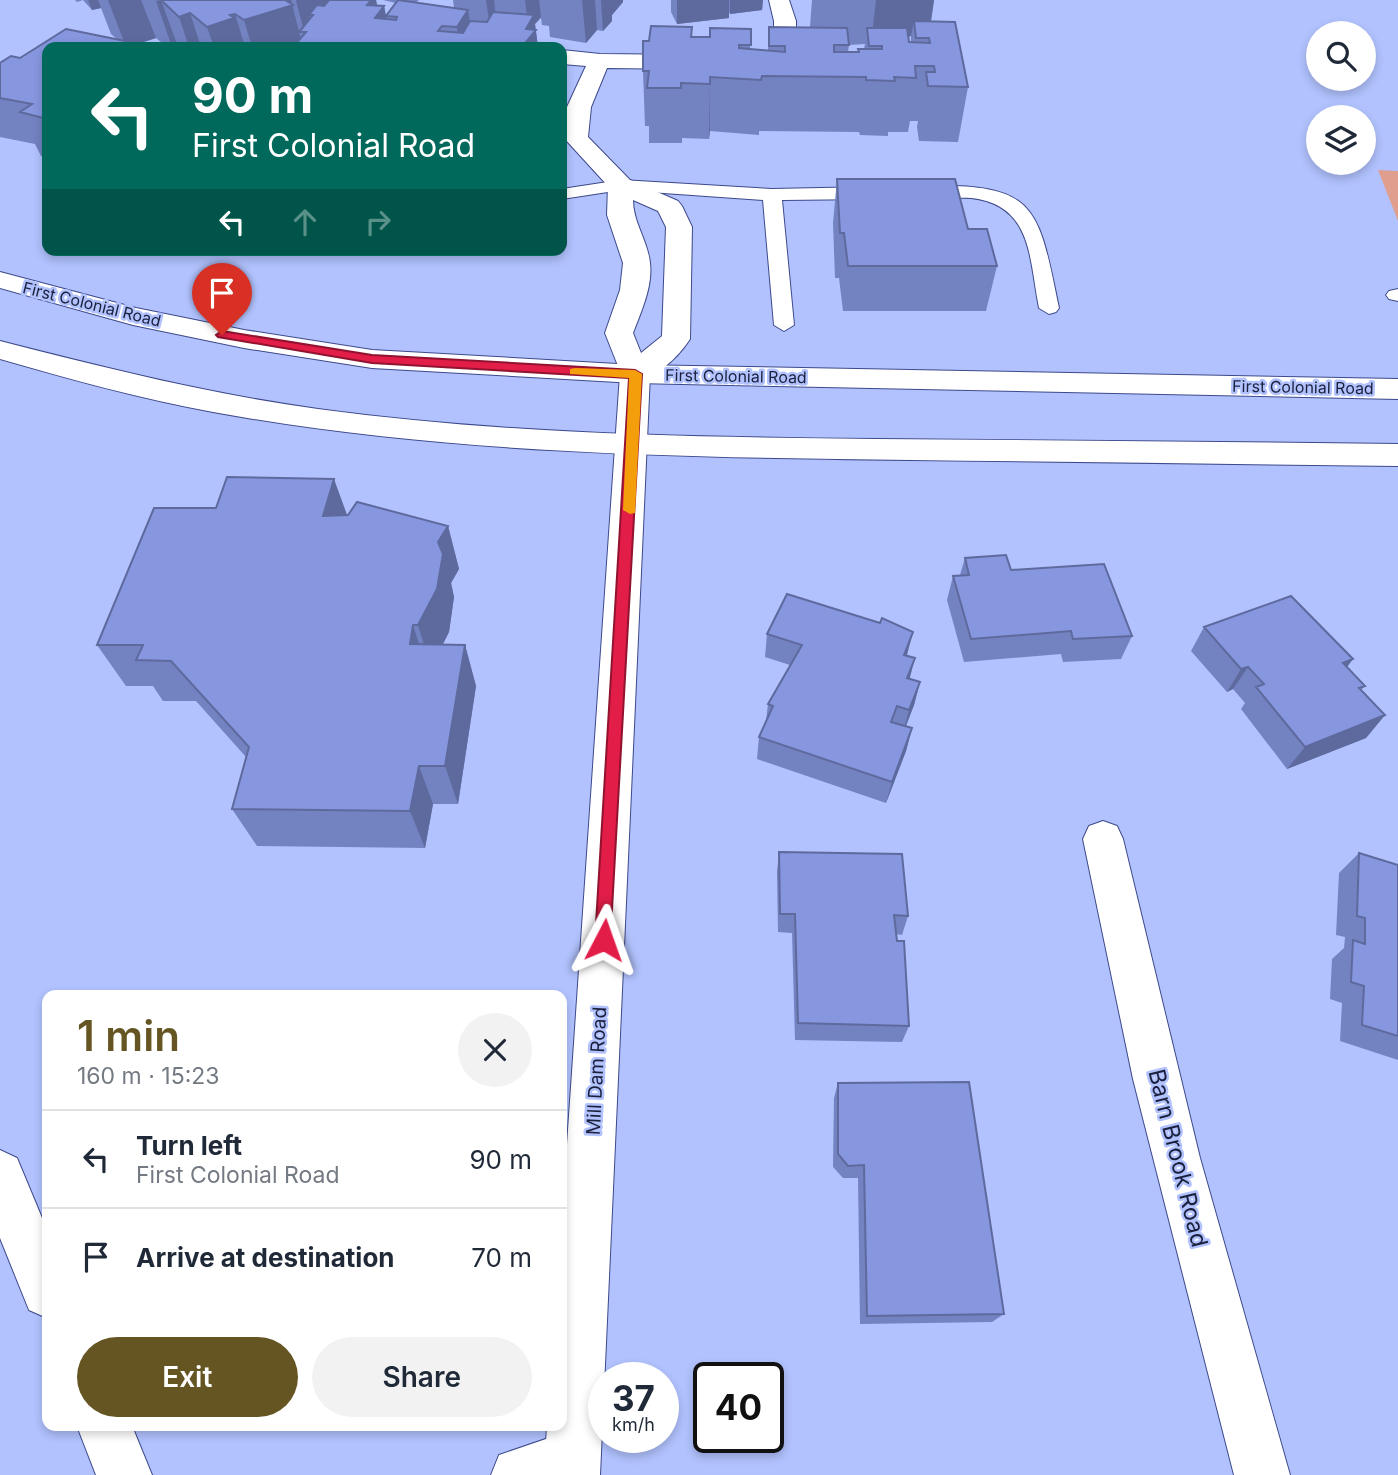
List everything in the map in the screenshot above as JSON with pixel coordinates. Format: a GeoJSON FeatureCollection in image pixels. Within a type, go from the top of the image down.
{"type":"FeatureCollection","features":[{"type":"Feature","properties":{"kind":"street"},"geometry":{"type":"LineString","coordinates":[[779,0],[785,20],[785,62]]}},
{"type":"Feature","properties":{"kind":"street"},"geometry":{"type":"LineString","coordinates":[[567,58],[600,61],[719,62]]}},
{"type":"Feature","properties":{"kind":"street"},"geometry":{"type":"LineString","coordinates":[[600,61],[581,95],[575,116],[576,138],[621,185],[669,206],[679,228],[676,339],[635,374]]}},
{"type":"Feature","properties":{"kind":"street"},"geometry":{"type":"LineString","coordinates":[[758,62],[811,62]]}},
{"type":"Feature","properties":{"kind":"street","name":"Mill Dam Road"},"geometry":{"type":"LineString","coordinates":[[572,1467],[634,447],[635,374],[619,333],[634,290],[637,263],[620,215],[621,185]]}},
{"type":"Feature","properties":{"kind":"street","name":"First Colonial Road"},"geometry":{"type":"LineString","coordinates":[[0,280],[145,319],[244,339],[372,359],[635,374],[1398,389]]}},
{"type":"Feature","properties":{"kind":"street"},"geometry":{"type":"LineString","coordinates":[[0,350],[174,396],[314,420],[466,436],[634,447],[1398,455]]}},
{"type":"Feature","properties":{"kind":"street","name":"Barn Brook Road"},"geometry":{"type":"LineString","coordinates":[[1103,839],[1124,942],[1203,1261],[1262,1475]]}},
{"type":"Feature","properties":{"kind":"street"},"geometry":{"type":"LineString","coordinates":[[0,1175],[42,1280]]}},
{"type":"Feature","properties":{"kind":"street"},"geometry":{"type":"LineString","coordinates":[[106,1431],[124,1475]]}},
{"type":"Feature","properties":{"kind":"street"},"geometry":{"type":"LineString","coordinates":[[519,1475],[572,1467]]}},
{"type":"Feature","properties":{"kind":"lane"},"geometry":{"type":"LineString","coordinates":[[567,193],[621,185],[772,195],[986,195],[1010,204],[1028,219],[1049,308]]}},
{"type":"Feature","properties":{"kind":"lane"},"geometry":{"type":"LineString","coordinates":[[772,195],[784,325]]}},
{"type":"Feature","properties":{"kind":"shaded area"},"geometry":{"type":"Polygon","coordinates":[[[1378,170],[1398,171],[1398,221],[1378,170]]]}},
{"type":"Feature","properties":{"kind":"building"},"geometry":{"type":"Polygon","coordinates":[[[161,0],[285,0],[293,5],[244,20],[235,14],[230,15],[234,18],[207,27],[190,13],[179,17],[161,0]]]}},
{"type":"Feature","properties":{"kind":"building"},"geometry":{"type":"Polygon","coordinates":[[[329,0],[371,0],[367,5],[384,6],[375,18],[396,20],[397,17],[386,16],[398,0],[468,10],[457,27],[442,26],[438,31],[463,33],[470,21],[487,22],[493,12],[534,15],[526,29],[536,30],[526,42],[297,42],[306,32],[299,32],[313,15],[309,15],[317,5],[324,6],[329,0]]]}},
{"type":"Feature","properties":{"kind":"building"},"geometry":{"type":"Polygon","coordinates":[[[914,21],[955,22],[968,87],[928,86],[926,72],[935,72],[934,66],[915,66],[916,78],[894,77],[895,81],[866,80],[866,77],[762,76],[761,80],[710,77],[710,84],[681,83],[681,88],[647,88],[649,71],[643,71],[643,41],[649,41],[651,26],[692,27],[691,37],[710,37],[710,28],[751,29],[751,45],[739,45],[739,48],[785,52],[785,46],[769,46],[769,27],[847,28],[849,45],[834,45],[834,52],[859,52],[858,49],[882,49],[882,46],[869,46],[867,28],[907,28],[909,42],[930,43],[929,38],[916,38],[914,21]]]}},
{"type":"Feature","properties":{"kind":"building"},"geometry":{"type":"Polygon","coordinates":[[[66,29],[130,42],[45,42],[66,29]]]}},
{"type":"Feature","properties":{"kind":"building"},"geometry":{"type":"Polygon","coordinates":[[[42,44],[42,118],[20,112],[32,104],[0,98],[0,63],[11,56],[20,58],[42,44]]]}},
{"type":"Feature","properties":{"kind":"building"},"geometry":{"type":"Polygon","coordinates":[[[837,179],[955,179],[968,229],[987,229],[997,266],[848,266],[844,233],[840,233],[837,179]]]}},
{"type":"Feature","properties":{"kind":"building"},"geometry":{"type":"Polygon","coordinates":[[[227,477],[334,479],[323,516],[348,515],[357,502],[448,526],[438,542],[443,554],[437,589],[418,625],[413,625],[410,644],[465,645],[445,766],[419,766],[410,811],[232,809],[249,747],[171,661],[136,660],[143,645],[97,645],[154,508],[216,508],[227,477]]]}},
{"type":"Feature","properties":{"kind":"building"},"geometry":{"type":"Polygon","coordinates":[[[1006,555],[1011,570],[1104,564],[1132,636],[1073,639],[1071,631],[971,639],[953,576],[969,575],[965,558],[1006,555]]]}},
{"type":"Feature","properties":{"kind":"building"},"geometry":{"type":"Polygon","coordinates":[[[787,594],[880,623],[882,618],[913,632],[904,655],[915,658],[907,678],[920,682],[909,710],[897,706],[891,722],[912,728],[892,782],[759,737],[773,706],[768,704],[802,645],[767,634],[787,594]]]}},
{"type":"Feature","properties":{"kind":"building"},"geometry":{"type":"Polygon","coordinates":[[[1291,596],[1353,659],[1343,663],[1365,686],[1359,688],[1385,715],[1305,747],[1256,687],[1264,684],[1248,667],[1241,669],[1204,627],[1291,596]]]}},
{"type":"Feature","properties":{"kind":"building"},"geometry":{"type":"Polygon","coordinates":[[[779,852],[902,854],[908,916],[894,915],[897,941],[904,941],[909,1026],[798,1023],[795,914],[780,914],[779,852]]]}},
{"type":"Feature","properties":{"kind":"building"},"geometry":{"type":"Polygon","coordinates":[[[1359,853],[1398,865],[1398,1036],[1362,1025],[1364,986],[1351,982],[1353,940],[1365,944],[1365,918],[1357,916],[1359,853]]]}},
{"type":"Feature","properties":{"kind":"building"},"geometry":{"type":"Polygon","coordinates":[[[969,1082],[1004,1314],[867,1316],[864,1165],[848,1166],[838,1154],[838,1083],[969,1082]]]}},
{"type":"Feature","properties":{"kind":"slow traffic"},"geometry":{"type":"LineString","coordinates":[[575,372],[635,374],[630,510]]}},
{"type":"Feature","properties":{"kind":"route"},"geometry":{"type":"LineString","coordinates":[[222,335],[372,359],[635,374],[604,940]]}}]}
